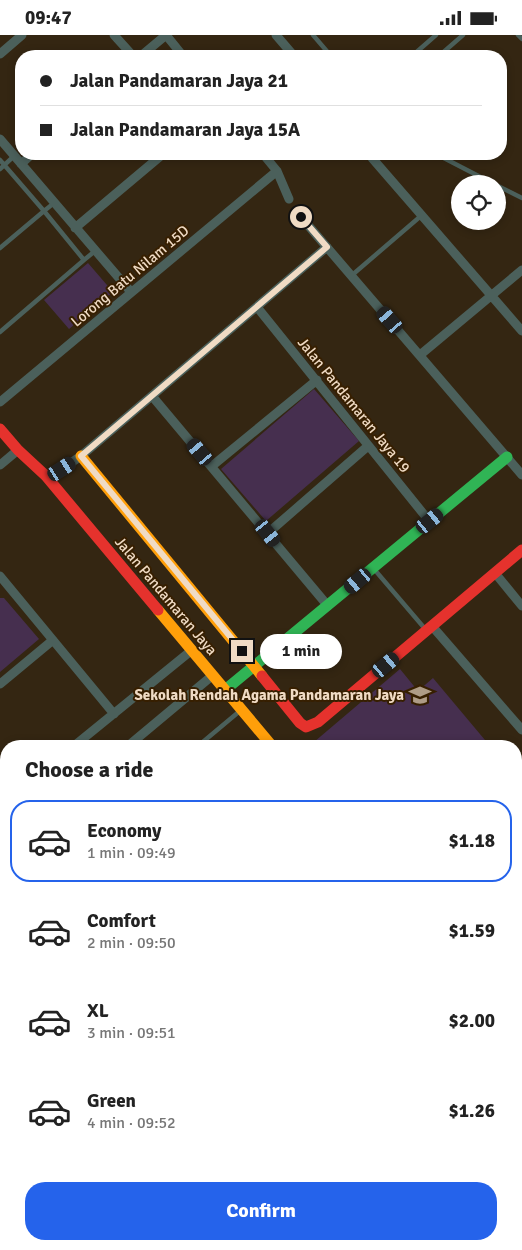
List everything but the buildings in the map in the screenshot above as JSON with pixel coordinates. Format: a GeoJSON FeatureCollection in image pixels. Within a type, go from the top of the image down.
{"type":"FeatureCollection","features":[{"type":"Feature","properties":{"kind":"street"},"geometry":{"type":"LineString","coordinates":[[0,54],[22,35]]}},
{"type":"Feature","properties":{"kind":"street"},"geometry":{"type":"LineString","coordinates":[[114,35],[128,50]]}},
{"type":"Feature","properties":{"kind":"street"},"geometry":{"type":"LineString","coordinates":[[148,50],[166,35],[178,50]]}},
{"type":"Feature","properties":{"kind":"street"},"geometry":{"type":"LineString","coordinates":[[276,35],[289,50]]}},
{"type":"Feature","properties":{"kind":"street"},"geometry":{"type":"LineString","coordinates":[[0,139],[14,156]]}},
{"type":"Feature","properties":{"kind":"street"},"geometry":{"type":"LineString","coordinates":[[18,160],[131,293]]}},
{"type":"Feature","properties":{"kind":"street"},"geometry":{"type":"LineString","coordinates":[[21,164],[25,160]]}},
{"type":"Feature","properties":{"kind":"street"},"geometry":{"type":"LineString","coordinates":[[76,228],[157,160]]}},
{"type":"Feature","properties":{"kind":"street"},"geometry":{"type":"LineString","coordinates":[[268,160],[277,171],[290,199]]}},
{"type":"Feature","properties":{"kind":"street"},"geometry":{"type":"LineString","coordinates":[[374,160],[522,331]]}},
{"type":"Feature","properties":{"kind":"street","name":"Lorong Batu Nilam 15D"},"geometry":{"type":"LineString","coordinates":[[0,402],[277,171]]}},
{"type":"Feature","properties":{"kind":"street"},"geometry":{"type":"LineString","coordinates":[[301,217],[522,475]]}},
{"type":"Feature","properties":{"kind":"street"},"geometry":{"type":"LineString","coordinates":[[46,476],[62,469],[81,456],[327,247]]}},
{"type":"Feature","properties":{"kind":"street"},"geometry":{"type":"LineString","coordinates":[[420,355],[522,270]]}},
{"type":"Feature","properties":{"kind":"street","name":"Jalan Pandamaran Jaya 19"},"geometry":{"type":"LineString","coordinates":[[257,307],[430,521]]}},
{"type":"Feature","properties":{"kind":"street"},"geometry":{"type":"LineString","coordinates":[[212,466],[317,380]]}},
{"type":"Feature","properties":{"kind":"street"},"geometry":{"type":"LineString","coordinates":[[152,396],[328,606]]}},
{"type":"Feature","properties":{"kind":"street","name":"Jalan Pandamaran Jaya"},"geometry":{"type":"LineString","coordinates":[[0,429],[18,450],[46,476],[266,740]]}},
{"type":"Feature","properties":{"kind":"street"},"geometry":{"type":"LineString","coordinates":[[268,533],[368,446]]}},
{"type":"Feature","properties":{"kind":"street"},"geometry":{"type":"LineString","coordinates":[[0,465],[18,450]]}},
{"type":"Feature","properties":{"kind":"street"},"geometry":{"type":"LineString","coordinates":[[81,456],[300,723],[306,727],[318,722],[522,550]]}},
{"type":"Feature","properties":{"kind":"street"},"geometry":{"type":"LineString","coordinates":[[225,690],[507,457]]}},
{"type":"Feature","properties":{"kind":"street"},"geometry":{"type":"LineString","coordinates":[[495,573],[522,606]]}},
{"type":"Feature","properties":{"kind":"street"},"geometry":{"type":"LineString","coordinates":[[2,581],[114,714]]}},
{"type":"Feature","properties":{"kind":"street"},"geometry":{"type":"LineString","coordinates":[[429,628],[522,730]]}},
{"type":"Feature","properties":{"kind":"street"},"geometry":{"type":"LineString","coordinates":[[0,684],[52,641]]}},
{"type":"Feature","properties":{"kind":"street"},"geometry":{"type":"LineString","coordinates":[[82,740],[192,650]]}},
{"type":"Feature","properties":{"kind":"street"},"geometry":{"type":"LineString","coordinates":[[135,740],[213,675]]}},
{"type":"Feature","properties":{"kind":"lane"},"geometry":{"type":"LineString","coordinates":[[313,35],[326,50]]}},
{"type":"Feature","properties":{"kind":"lane"},"geometry":{"type":"LineString","coordinates":[[419,50],[436,35]]}},
{"type":"Feature","properties":{"kind":"lane"},"geometry":{"type":"LineString","coordinates":[[446,50],[463,35]]}},
{"type":"Feature","properties":{"kind":"lane"},"geometry":{"type":"LineString","coordinates":[[518,35],[522,39]]}},
{"type":"Feature","properties":{"kind":"lane"},"geometry":{"type":"LineString","coordinates":[[2,167],[14,156]]}},
{"type":"Feature","properties":{"kind":"lane"},"geometry":{"type":"LineString","coordinates":[[0,160],[2,167],[44,211],[84,260]]}},
{"type":"Feature","properties":{"kind":"lane"},"geometry":{"type":"LineString","coordinates":[[448,160],[477,175]]}},
{"type":"Feature","properties":{"kind":"lane"},"geometry":{"type":"LineString","coordinates":[[506,190],[522,198]]}},
{"type":"Feature","properties":{"kind":"lane"},"geometry":{"type":"LineString","coordinates":[[0,249],[54,203]]}},
{"type":"Feature","properties":{"kind":"lane"},"geometry":{"type":"LineString","coordinates":[[352,276],[422,215]]}},
{"type":"Feature","properties":{"kind":"lane"},"geometry":{"type":"LineString","coordinates":[[0,332],[95,251]]}},
{"type":"Feature","properties":{"kind":"lane"},"geometry":{"type":"LineString","coordinates":[[373,568],[429,628]]}},
{"type":"Feature","properties":{"kind":"lane"},"geometry":{"type":"LineString","coordinates":[[205,740],[241,710]]}},
{"type":"Feature","properties":{"kind":"shaded area"},"geometry":{"type":"Polygon","coordinates":[[[88,263],[113,292],[69,329],[44,300],[88,263]]]}},
{"type":"Feature","properties":{"kind":"shaded area"},"geometry":{"type":"Polygon","coordinates":[[[314,389],[359,441],[266,521],[221,469],[314,389]]]}},
{"type":"Feature","properties":{"kind":"shaded area"},"geometry":{"type":"Polygon","coordinates":[[[0,598],[4,598],[39,639],[0,672],[0,598]]]}},
{"type":"Feature","properties":{"kind":"shaded area"},"geometry":{"type":"Polygon","coordinates":[[[400,669],[418,691],[433,678],[485,740],[316,740],[400,669]]]}},
{"type":"Feature","properties":{"kind":"traffic: fast"},"geometry":{"type":"LineString","coordinates":[[225,690],[507,457]]}},
{"type":"Feature","properties":{"kind":"traffic: slow"},"geometry":{"type":"LineString","coordinates":[[81,456],[262,676]]}},
{"type":"Feature","properties":{"kind":"traffic: slow"},"geometry":{"type":"LineString","coordinates":[[158,610],[267,740]]}},
{"type":"Feature","properties":{"kind":"traffic: jam"},"geometry":{"type":"LineString","coordinates":[[0,429],[18,450],[46,476],[158,610]]}},
{"type":"Feature","properties":{"kind":"traffic: jam"},"geometry":{"type":"LineString","coordinates":[[262,676],[300,723],[306,727],[318,722],[522,550]]}},
{"type":"Feature","properties":{"kind":"place","name":"Sekolah Rendah Agama Pandamaran Jaya"},"geometry":{"type":"Point","coordinates":[420,695]}},
{"type":"Feature","properties":{"kind":"route"},"geometry":{"type":"LineString","coordinates":[[242,651],[81,456],[327,247],[301,217]]}}]}
